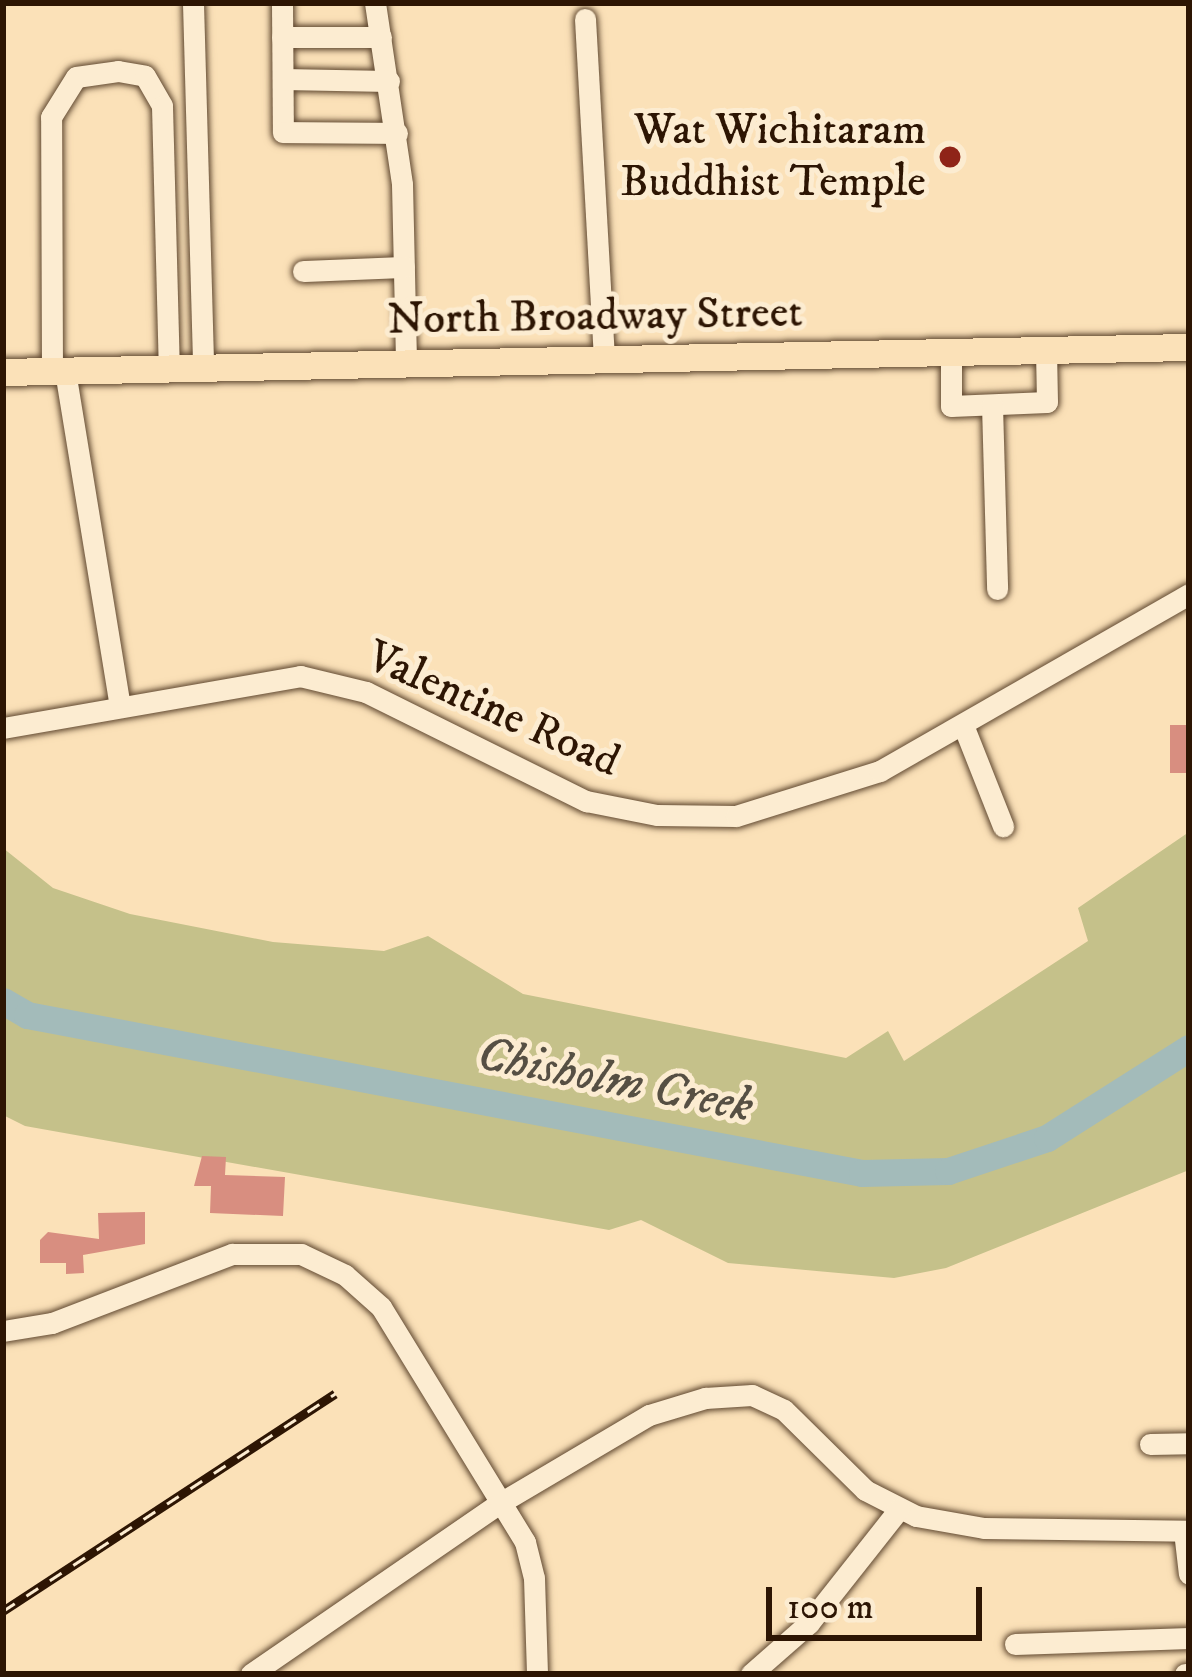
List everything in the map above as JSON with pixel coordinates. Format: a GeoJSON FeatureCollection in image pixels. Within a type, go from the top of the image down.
{"type":"FeatureCollection","features":[{"type":"Feature","properties":{"kind":"main road","name":"North Broadway Street"},"geometry":{"type":"LineString","coordinates":[[3,372],[1189,347]]}},
{"type":"Feature","properties":{"kind":"street"},"geometry":{"type":"LineString","coordinates":[[193,3],[203,368]]}},
{"type":"Feature","properties":{"kind":"street"},"geometry":{"type":"LineString","coordinates":[[282,3],[283,132],[397,133]]}},
{"type":"Feature","properties":{"kind":"street"},"geometry":{"type":"LineString","coordinates":[[375,3],[397,133],[406,363]]}},
{"type":"Feature","properties":{"kind":"street"},"geometry":{"type":"LineString","coordinates":[[585,19],[604,360]]}},
{"type":"Feature","properties":{"kind":"street"},"geometry":{"type":"LineString","coordinates":[[283,37],[381,37]]}},
{"type":"Feature","properties":{"kind":"street"},"geometry":{"type":"LineString","coordinates":[[120,706],[59,371],[51,117],[76,77],[118,70],[145,76],[163,106],[169,369]]}},
{"type":"Feature","properties":{"kind":"street"},"geometry":{"type":"LineString","coordinates":[[283,79],[388,81]]}},
{"type":"Feature","properties":{"kind":"street"},"geometry":{"type":"LineString","coordinates":[[303,271],[404,267]]}},
{"type":"Feature","properties":{"kind":"street"},"geometry":{"type":"LineString","coordinates":[[951,352],[950,406],[1047,402],[1046,350]]}},
{"type":"Feature","properties":{"kind":"street"},"geometry":{"type":"LineString","coordinates":[[992,405],[998,589]]}},
{"type":"Feature","properties":{"kind":"street","name":"Valentine Road"},"geometry":{"type":"LineString","coordinates":[[3,728],[270,677],[332,680],[565,793],[631,812],[683,817],[796,802],[880,771],[1189,593]]}},
{"type":"Feature","properties":{"kind":"street"},"geometry":{"type":"LineString","coordinates":[[963,725],[1003,826]]}},
{"type":"Feature","properties":{"kind":"street"},"geometry":{"type":"LineString","coordinates":[[3,1331],[52,1322],[232,1253],[301,1254],[344,1275],[381,1307],[531,1559],[537,1674]]}},
{"type":"Feature","properties":{"kind":"street"},"geometry":{"type":"LineString","coordinates":[[251,1674],[500,1503],[649,1415],[705,1398],[752,1395],[799,1420],[844,1472],[899,1509],[984,1528],[1186,1531],[1189,1574]]}},
{"type":"Feature","properties":{"kind":"street"},"geometry":{"type":"LineString","coordinates":[[1150,1444],[1189,1443]]}},
{"type":"Feature","properties":{"kind":"street"},"geometry":{"type":"LineString","coordinates":[[751,1674],[809,1622],[899,1509]]}},
{"type":"Feature","properties":{"kind":"street"},"geometry":{"type":"LineString","coordinates":[[1015,1644],[1189,1638]]}},
{"type":"Feature","properties":{"kind":"shaded area"},"geometry":{"type":"Polygon","coordinates":[[[1189,832],[1189,1170],[946,1268],[894,1278],[728,1263],[641,1220],[609,1230],[25,1126],[3,1115],[3,848],[53,888],[130,914],[273,942],[384,951],[428,936],[523,994],[846,1058],[888,1031],[904,1061],[1088,941],[1078,908],[1189,832]]]}},
{"type":"Feature","properties":{"kind":"building"},"geometry":{"type":"Polygon","coordinates":[[[1170,725],[1189,725],[1189,773],[1170,773],[1170,725]]]}},
{"type":"Feature","properties":{"kind":"building"},"geometry":{"type":"Polygon","coordinates":[[[202,1156],[226,1157],[225,1175],[285,1177],[283,1216],[210,1213],[211,1186],[194,1186],[202,1156]]]}},
{"type":"Feature","properties":{"kind":"building"},"geometry":{"type":"Polygon","coordinates":[[[145,1212],[145,1244],[83,1255],[84,1273],[66,1274],[66,1263],[40,1263],[40,1240],[48,1232],[99,1239],[98,1213],[145,1212]]]}},
{"type":"Feature","properties":{"kind":"waterway","name":"Chisholm Creek"},"geometry":{"type":"LineString","coordinates":[[3,1001],[27,1015],[862,1173],[948,1171],[1047,1138],[1189,1048]]}},
{"type":"Feature","properties":{"kind":"railway"},"geometry":{"type":"LineString","coordinates":[[3,1611],[335,1394]]}},
{"type":"Feature","properties":{"kind":"place","name":"Wat Wichitaram Buddhist Temple"},"geometry":{"type":"Point","coordinates":[950,157]}}]}
